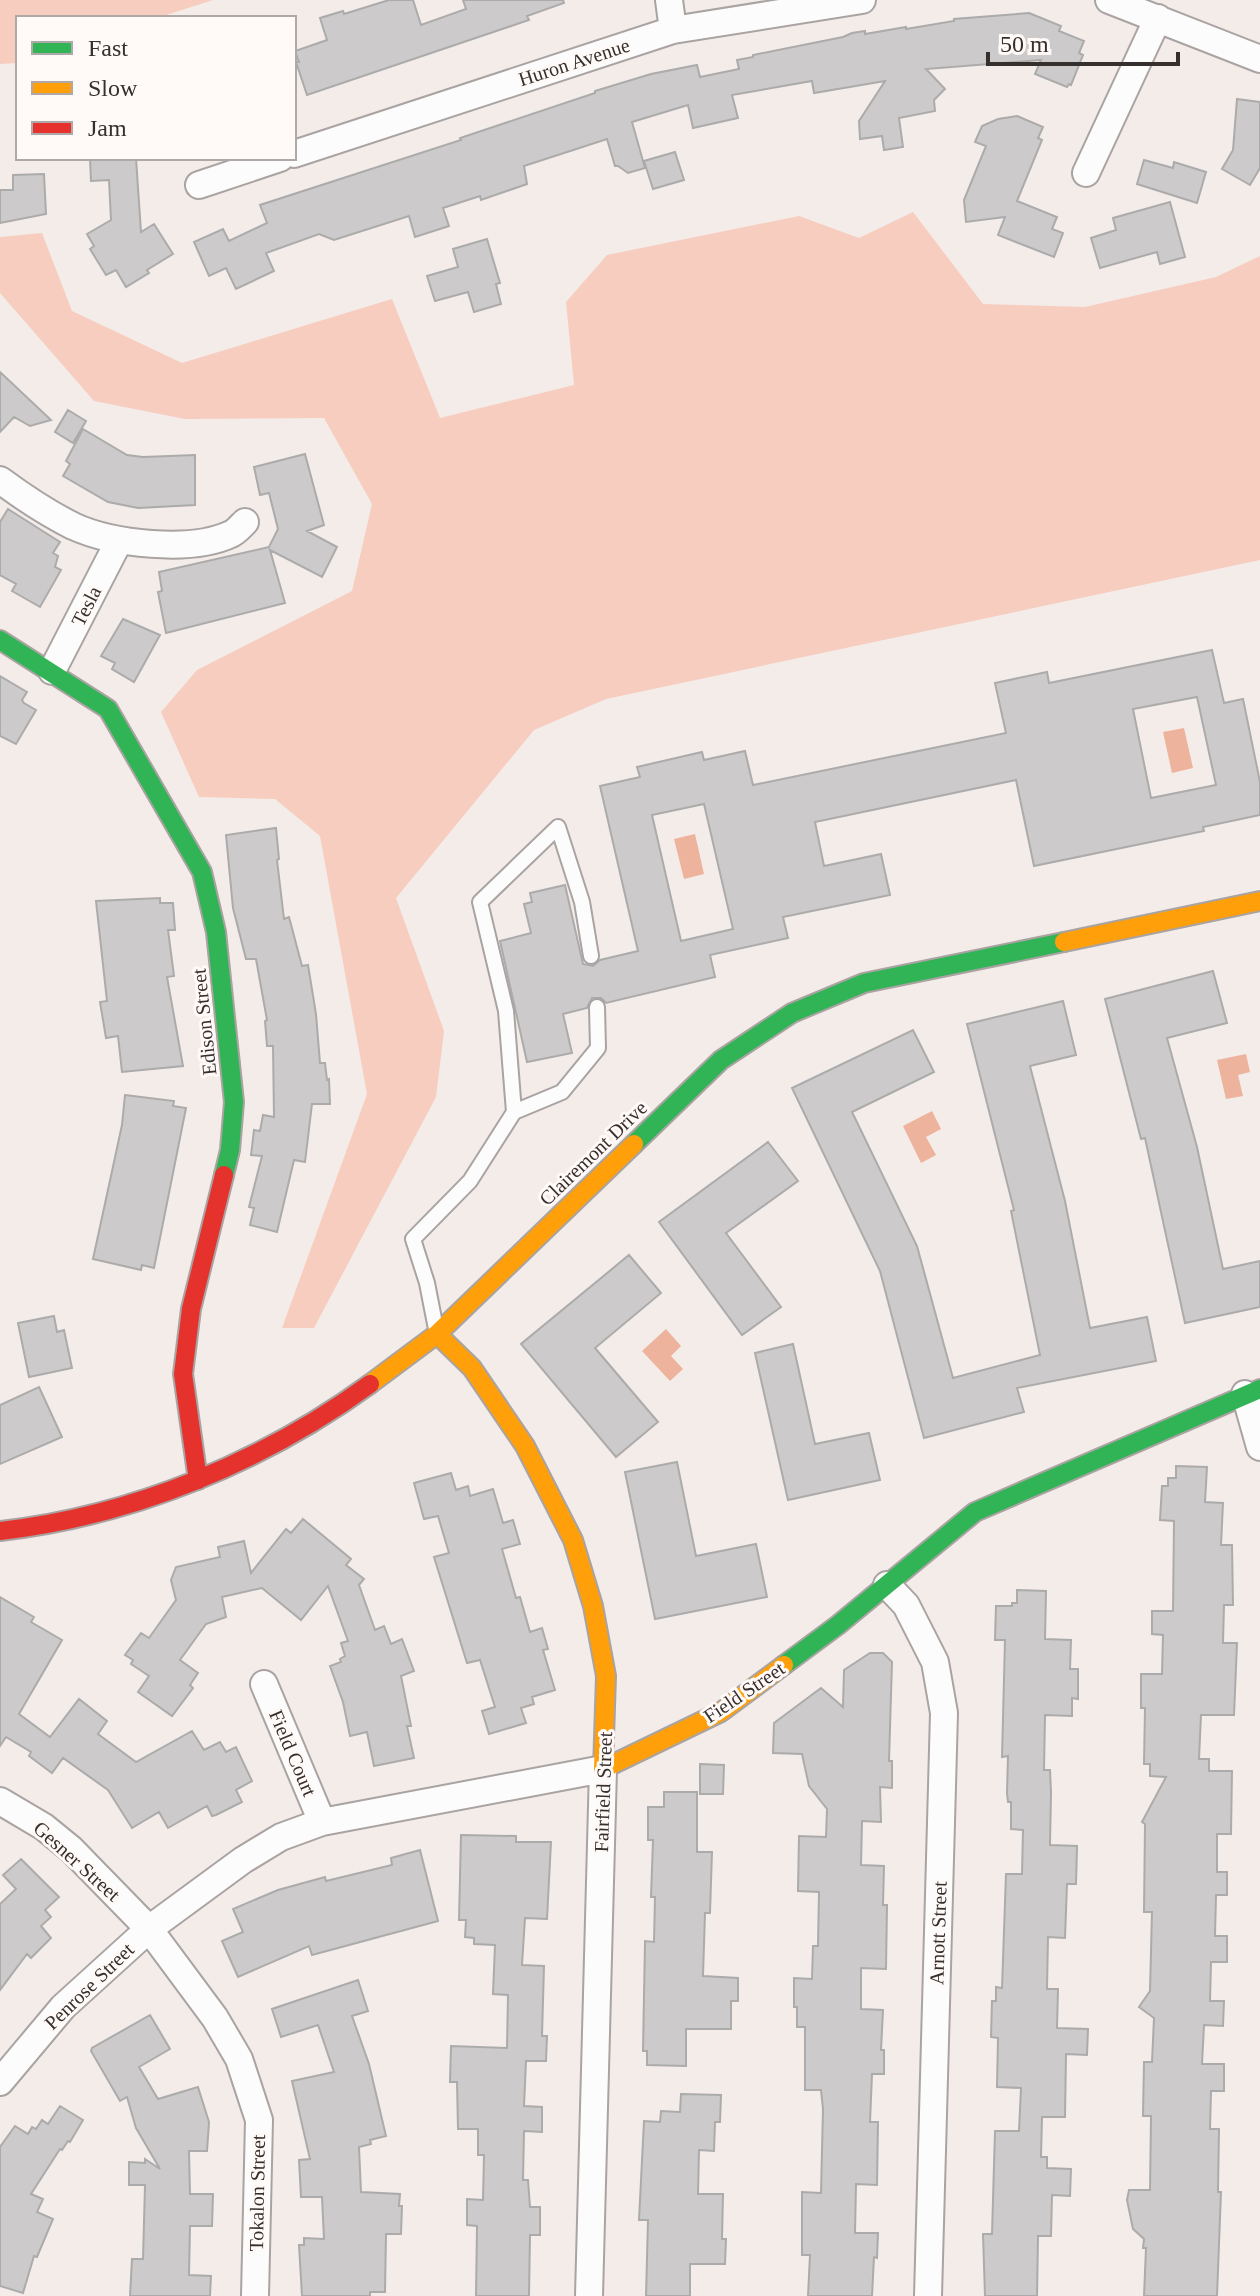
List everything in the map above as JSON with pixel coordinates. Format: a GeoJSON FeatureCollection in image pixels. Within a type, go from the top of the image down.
{"type":"FeatureCollection","features":[{"type":"Feature","properties":{"kind":"street"},"geometry":{"type":"LineString","coordinates":[[669,0],[673,30]]}},
{"type":"Feature","properties":{"kind":"street","name":"Huron Avenue"},"geometry":{"type":"LineString","coordinates":[[296,153],[673,30],[862,0]]}},
{"type":"Feature","properties":{"kind":"street"},"geometry":{"type":"LineString","coordinates":[[1109,0],[1260,59]]}},
{"type":"Feature","properties":{"kind":"street"},"geometry":{"type":"LineString","coordinates":[[1086,173],[1158,18]]}},
{"type":"Feature","properties":{"kind":"street"},"geometry":{"type":"LineString","coordinates":[[199,185],[274,160]]}},
{"type":"Feature","properties":{"kind":"street"},"geometry":{"type":"LineString","coordinates":[[0,480],[27,500],[75,527],[119,541],[182,546],[231,534],[245,522]]}},
{"type":"Feature","properties":{"kind":"street","name":"Tesla"},"geometry":{"type":"LineString","coordinates":[[52,671],[119,541]]}},
{"type":"Feature","properties":{"kind":"street","name":"Edison Street"},"geometry":{"type":"LineString","coordinates":[[0,640],[108,709],[202,872],[216,932],[234,1102],[230,1150],[191,1309],[183,1374],[198,1480]]}},
{"type":"Feature","properties":{"kind":"street","name":"Clairemont Drive"},"geometry":{"type":"LineString","coordinates":[[0,1531],[35,1527],[126,1505],[198,1480],[324,1417],[437,1334],[721,1060],[792,1013],[864,983],[1260,901]]}},
{"type":"Feature","properties":{"kind":"street","name":"Fairfield Street"},"geometry":{"type":"LineString","coordinates":[[437,1334],[472,1368],[525,1446],[573,1540],[593,1606],[606,1676],[589,2296]]}},
{"type":"Feature","properties":{"kind":"street"},"geometry":{"type":"LineString","coordinates":[[1252,1392],[1260,1447]]}},
{"type":"Feature","properties":{"kind":"street","name":"Field Street"},"geometry":{"type":"LineString","coordinates":[[149,1929],[243,1860],[281,1837],[322,1822],[603,1769],[721,1712],[838,1625],[975,1512],[1252,1392]]}},
{"type":"Feature","properties":{"kind":"street","name":"Arnott Street"},"geometry":{"type":"LineString","coordinates":[[887,1585],[906,1605],[935,1662],[944,1713],[928,2296]]}},
{"type":"Feature","properties":{"kind":"street","name":"Field Court"},"geometry":{"type":"LineString","coordinates":[[264,1684],[322,1822]]}},
{"type":"Feature","properties":{"kind":"street","name":"Gesner Street"},"geometry":{"type":"LineString","coordinates":[[0,1801],[53,1834],[149,1929]]}},
{"type":"Feature","properties":{"kind":"street","name":"Penrose Street"},"geometry":{"type":"LineString","coordinates":[[0,2082],[63,2007],[149,1929]]}},
{"type":"Feature","properties":{"kind":"street","name":"Tokalon Street"},"geometry":{"type":"LineString","coordinates":[[149,1929],[215,2018],[239,2059],[259,2120],[255,2296]]}},
{"type":"Feature","properties":{"kind":"lane"},"geometry":{"type":"LineString","coordinates":[[514,1112],[506,1011],[480,902],[558,827],[582,902],[591,956]]}},
{"type":"Feature","properties":{"kind":"lane"},"geometry":{"type":"LineString","coordinates":[[437,1334],[427,1283],[413,1239],[470,1181],[514,1112],[562,1092],[598,1048],[597,1007]]}},
{"type":"Feature","properties":{"kind":"shaded area"},"geometry":{"type":"Polygon","coordinates":[[[0,0],[213,0],[163,16],[16,16],[16,63],[0,64],[0,0]]]}},
{"type":"Feature","properties":{"kind":"shaded area"},"geometry":{"type":"Polygon","coordinates":[[[913,212],[983,304],[1085,307],[1216,277],[1260,256],[1260,560],[606,699],[534,730],[396,898],[444,1031],[436,1097],[314,1328],[282,1328],[367,1094],[320,836],[275,799],[199,797],[161,712],[197,670],[352,591],[372,504],[324,418],[185,419],[94,401],[0,293],[0,237],[42,233],[72,311],[182,363],[392,299],[440,418],[574,385],[566,302],[607,255],[799,216],[859,238],[913,212]]]}},
{"type":"Feature","properties":{"kind":"shaded area"},"geometry":{"type":"Polygon","coordinates":[[[1184,728],[1193,768],[1172,773],[1163,732],[1184,728]]]}},
{"type":"Feature","properties":{"kind":"shaded area"},"geometry":{"type":"Polygon","coordinates":[[[695,834],[704,874],[684,879],[674,839],[695,834]]]}},
{"type":"Feature","properties":{"kind":"shaded area"},"geometry":{"type":"Polygon","coordinates":[[[1246,1054],[1250,1072],[1238,1075],[1243,1096],[1226,1099],[1217,1060],[1246,1054]]]}},
{"type":"Feature","properties":{"kind":"shaded area"},"geometry":{"type":"Polygon","coordinates":[[[932,1111],[941,1129],[926,1137],[936,1155],[921,1163],[903,1126],[932,1111]]]}},
{"type":"Feature","properties":{"kind":"shaded area"},"geometry":{"type":"Polygon","coordinates":[[[666,1329],[681,1346],[671,1356],[683,1369],[670,1381],[642,1351],[666,1329]]]}},
{"type":"Feature","properties":{"kind":"building"},"geometry":{"type":"Polygon","coordinates":[[[389,0],[413,0],[421,25],[466,9],[463,0],[563,0],[564,3],[527,16],[529,20],[307,95],[296,62],[299,62],[296,51],[327,40],[320,18],[343,11],[344,14],[389,0]]]}},
{"type":"Feature","properties":{"kind":"building"},"geometry":{"type":"Polygon","coordinates":[[[1029,13],[1061,26],[1059,31],[1084,41],[1079,53],[1083,55],[1071,85],[1067,87],[1035,74],[1041,60],[926,69],[945,89],[934,100],[935,111],[899,118],[903,147],[884,150],[882,136],[860,139],[859,121],[885,81],[814,93],[812,81],[732,95],[738,118],[693,128],[688,105],[632,122],[645,168],[628,173],[615,166],[607,139],[524,166],[527,184],[481,200],[480,196],[443,208],[449,226],[415,237],[409,216],[334,240],[319,234],[266,253],[274,271],[236,289],[226,268],[209,276],[194,242],[223,229],[229,241],[267,223],[260,205],[651,74],[697,65],[700,77],[739,69],[737,60],[753,55],[852,33],[906,29],[954,19],[1029,13]]]}},
{"type":"Feature","properties":{"kind":"building"},"geometry":{"type":"Polygon","coordinates":[[[1237,99],[1260,102],[1260,168],[1250,185],[1222,169],[1233,150],[1237,99]]]}},
{"type":"Feature","properties":{"kind":"building"},"geometry":{"type":"Polygon","coordinates":[[[1017,116],[1043,127],[1038,138],[1042,140],[1017,201],[1057,217],[1052,229],[1063,233],[1054,257],[998,235],[1005,217],[966,222],[964,200],[986,146],[975,142],[982,126],[1017,116]]]}},
{"type":"Feature","properties":{"kind":"building"},"geometry":{"type":"Polygon","coordinates":[[[675,152],[684,180],[653,189],[644,161],[675,152]]]}},
{"type":"Feature","properties":{"kind":"building"},"geometry":{"type":"Polygon","coordinates":[[[90,160],[136,160],[141,232],[154,224],[173,254],[126,287],[116,270],[106,275],[90,249],[94,246],[87,234],[111,220],[109,180],[91,181],[90,160]]]}},
{"type":"Feature","properties":{"kind":"building"},"geometry":{"type":"Polygon","coordinates":[[[1144,160],[1173,168],[1174,162],[1206,172],[1197,203],[1137,184],[1144,160]]]}},
{"type":"Feature","properties":{"kind":"building"},"geometry":{"type":"Polygon","coordinates":[[[44,174],[46,214],[0,223],[0,190],[13,190],[13,175],[44,174]]]}},
{"type":"Feature","properties":{"kind":"building"},"geometry":{"type":"Polygon","coordinates":[[[1170,202],[1185,257],[1160,264],[1157,252],[1100,268],[1091,238],[1116,230],[1113,218],[1170,202]]]}},
{"type":"Feature","properties":{"kind":"building"},"geometry":{"type":"Polygon","coordinates":[[[487,239],[500,283],[496,284],[501,304],[474,312],[468,292],[435,301],[427,276],[458,267],[453,249],[487,239]]]}},
{"type":"Feature","properties":{"kind":"building"},"geometry":{"type":"Polygon","coordinates":[[[0,372],[51,420],[30,426],[14,417],[0,432],[0,372]]]}},
{"type":"Feature","properties":{"kind":"building"},"geometry":{"type":"Polygon","coordinates":[[[68,410],[86,421],[73,443],[55,432],[68,410]]]}},
{"type":"Feature","properties":{"kind":"building"},"geometry":{"type":"Polygon","coordinates":[[[83,429],[127,455],[195,455],[195,505],[138,508],[108,502],[63,476],[70,464],[66,461],[83,429]]]}},
{"type":"Feature","properties":{"kind":"building"},"geometry":{"type":"Polygon","coordinates":[[[305,454],[324,525],[307,531],[337,547],[322,577],[270,550],[285,603],[166,633],[158,592],[162,591],[159,572],[269,547],[278,529],[269,493],[260,495],[254,467],[305,454]]]}},
{"type":"Feature","properties":{"kind":"building"},"geometry":{"type":"Polygon","coordinates":[[[8,509],[60,542],[53,553],[58,556],[55,567],[61,570],[40,607],[12,591],[16,584],[0,575],[0,522],[8,509]]]}},
{"type":"Feature","properties":{"kind":"building"},"geometry":{"type":"Polygon","coordinates":[[[123,619],[160,635],[134,682],[112,669],[115,663],[101,656],[123,619]]]}},
{"type":"Feature","properties":{"kind":"building"},"geometry":{"type":"Polygon","coordinates":[[[1212,650],[1224,703],[1243,699],[1260,782],[1260,815],[1203,827],[1204,831],[1034,866],[1016,780],[815,822],[824,866],[881,854],[890,895],[783,917],[788,938],[710,955],[715,977],[606,1003],[601,998],[592,998],[587,1008],[563,1014],[572,1053],[527,1062],[500,941],[531,933],[524,904],[532,902],[530,893],[565,885],[583,964],[593,966],[600,960],[638,951],[600,786],[640,777],[637,767],[702,752],[704,760],[745,751],[753,785],[1006,733],[995,683],[1047,672],[1049,683],[1212,650]],[[1197,697],[1133,709],[1151,798],[1216,785],[1197,697]],[[704,804],[652,815],[681,941],[733,929],[704,804]]]}},
{"type":"Feature","properties":{"kind":"building"},"geometry":{"type":"Polygon","coordinates":[[[0,676],[27,692],[22,700],[36,710],[16,744],[0,736],[0,676]]]}},
{"type":"Feature","properties":{"kind":"building"},"geometry":{"type":"Polygon","coordinates":[[[276,828],[284,919],[289,917],[302,966],[308,965],[320,1063],[325,1063],[329,1079],[330,1104],[312,1104],[305,1162],[294,1160],[277,1232],[250,1225],[254,1208],[249,1207],[262,1156],[251,1155],[254,1130],[260,1131],[263,1115],[274,1117],[273,1046],[267,1046],[267,1020],[256,959],[246,959],[233,908],[226,835],[276,828]]]}},
{"type":"Feature","properties":{"kind":"building"},"geometry":{"type":"Polygon","coordinates":[[[160,898],[160,903],[173,903],[175,930],[168,930],[174,976],[167,977],[183,1066],[122,1072],[118,1036],[106,1038],[100,1002],[107,1001],[96,901],[160,898]]]}},
{"type":"Feature","properties":{"kind":"building"},"geometry":{"type":"Polygon","coordinates":[[[1213,971],[1227,1023],[1167,1038],[1197,1147],[1223,1269],[1260,1261],[1260,1307],[1185,1323],[1145,1138],[1141,1139],[1105,999],[1213,971]]]}},
{"type":"Feature","properties":{"kind":"building"},"geometry":{"type":"Polygon","coordinates":[[[1063,1001],[1076,1055],[1030,1066],[1065,1201],[1090,1328],[1147,1317],[1156,1361],[1017,1388],[1024,1412],[924,1438],[880,1271],[792,1088],[913,1030],[934,1072],[852,1112],[917,1246],[953,1378],[1040,1355],[1011,1211],[1014,1210],[967,1024],[1063,1001]]]}},
{"type":"Feature","properties":{"kind":"building"},"geometry":{"type":"Polygon","coordinates":[[[125,1095],[174,1101],[173,1106],[186,1108],[154,1268],[142,1265],[141,1270],[93,1259],[122,1125],[125,1095]]]}},
{"type":"Feature","properties":{"kind":"building"},"geometry":{"type":"Polygon","coordinates":[[[768,1142],[798,1181],[726,1233],[781,1307],[742,1335],[659,1222],[768,1142]]]}},
{"type":"Feature","properties":{"kind":"building"},"geometry":{"type":"Polygon","coordinates":[[[629,1255],[661,1293],[595,1348],[658,1422],[616,1457],[521,1344],[629,1255]]]}},
{"type":"Feature","properties":{"kind":"building"},"geometry":{"type":"Polygon","coordinates":[[[54,1316],[57,1332],[64,1330],[72,1368],[29,1377],[18,1323],[54,1316]]]}},
{"type":"Feature","properties":{"kind":"building"},"geometry":{"type":"Polygon","coordinates":[[[793,1344],[815,1444],[869,1433],[880,1480],[788,1500],[755,1353],[793,1344]]]}},
{"type":"Feature","properties":{"kind":"building"},"geometry":{"type":"Polygon","coordinates":[[[39,1387],[62,1437],[0,1464],[0,1405],[39,1387]]]}},
{"type":"Feature","properties":{"kind":"building"},"geometry":{"type":"Polygon","coordinates":[[[677,1462],[696,1556],[756,1544],[767,1597],[655,1619],[625,1472],[677,1462]]]}},
{"type":"Feature","properties":{"kind":"building"},"geometry":{"type":"Polygon","coordinates":[[[1176,1466],[1207,1467],[1205,1502],[1223,1503],[1221,1545],[1232,1545],[1233,1605],[1224,1605],[1223,1643],[1237,1643],[1234,1715],[1201,1715],[1199,1759],[1209,1759],[1209,1771],[1232,1771],[1231,1834],[1217,1834],[1217,1872],[1227,1872],[1227,1895],[1216,1895],[1215,1936],[1227,1936],[1227,1962],[1211,1962],[1210,2001],[1224,2001],[1223,2026],[1204,2025],[1202,2064],[1224,2064],[1224,2091],[1211,2091],[1210,2129],[1219,2129],[1218,2192],[1221,2192],[1217,2296],[1144,2296],[1146,2248],[1143,2248],[1144,2239],[1133,2229],[1127,2200],[1129,2190],[1150,2190],[1151,2116],[1143,2116],[1144,2062],[1152,2062],[1154,2018],[1139,2007],[1150,1991],[1152,1912],[1144,1912],[1145,1824],[1142,1822],[1166,1777],[1150,1776],[1150,1764],[1144,1764],[1145,1708],[1141,1708],[1141,1674],[1162,1674],[1163,1635],[1152,1634],[1152,1611],[1173,1611],[1174,1521],[1160,1520],[1162,1486],[1168,1486],[1168,1478],[1176,1478],[1176,1466]]]}},
{"type":"Feature","properties":{"kind":"building"},"geometry":{"type":"Polygon","coordinates":[[[451,1473],[456,1490],[468,1486],[470,1496],[493,1489],[503,1523],[513,1520],[520,1544],[502,1549],[530,1632],[542,1628],[548,1649],[543,1650],[555,1690],[532,1697],[534,1704],[521,1708],[526,1723],[489,1734],[482,1711],[495,1707],[480,1660],[467,1663],[434,1557],[449,1553],[438,1516],[424,1519],[414,1483],[451,1473]]]}},
{"type":"Feature","properties":{"kind":"building"},"geometry":{"type":"Polygon","coordinates":[[[303,1519],[351,1559],[346,1565],[364,1579],[359,1585],[375,1630],[384,1626],[391,1644],[402,1639],[414,1671],[401,1676],[414,1758],[374,1766],[367,1732],[350,1736],[343,1702],[330,1666],[341,1662],[340,1659],[345,1656],[341,1643],[348,1641],[328,1586],[301,1620],[262,1588],[222,1597],[226,1617],[206,1624],[180,1660],[198,1673],[190,1685],[193,1688],[172,1716],[138,1692],[149,1676],[131,1664],[133,1660],[125,1655],[141,1633],[149,1638],[176,1600],[171,1580],[176,1567],[220,1557],[218,1547],[244,1541],[251,1573],[286,1529],[291,1533],[303,1519]]]}},
{"type":"Feature","properties":{"kind":"building"},"geometry":{"type":"Polygon","coordinates":[[[1017,1590],[1046,1591],[1045,1639],[1071,1640],[1070,1669],[1078,1669],[1078,1699],[1072,1698],[1072,1716],[1045,1715],[1044,1770],[1050,1770],[1050,1845],[1077,1846],[1076,1884],[1067,1884],[1065,1938],[1048,1937],[1047,1989],[1058,1989],[1057,2028],[1088,2029],[1087,2055],[1066,2054],[1065,2117],[1042,2117],[1041,2157],[1047,2157],[1047,2168],[1071,2169],[1070,2196],[1052,2195],[1051,2236],[1038,2236],[1037,2296],[985,2296],[983,2234],[992,2234],[995,2131],[1019,2131],[1021,2088],[997,2087],[998,2038],[991,2037],[992,2001],[996,2001],[996,1987],[1002,1988],[1006,1874],[1022,1874],[1023,1830],[1011,1829],[1011,1802],[1008,1802],[1007,1793],[1008,1756],[1002,1757],[1005,1640],[995,1640],[996,1606],[1017,1603],[1017,1590]]]}},
{"type":"Feature","properties":{"kind":"building"},"geometry":{"type":"Polygon","coordinates":[[[0,1597],[34,1617],[31,1622],[62,1640],[19,1714],[50,1737],[79,1699],[107,1721],[98,1734],[136,1762],[192,1731],[204,1750],[220,1742],[226,1752],[236,1747],[252,1781],[236,1790],[242,1802],[212,1816],[207,1806],[168,1828],[159,1812],[132,1828],[108,1790],[63,1758],[52,1773],[29,1756],[31,1752],[6,1737],[0,1746],[0,1597]]]}},
{"type":"Feature","properties":{"kind":"building"},"geometry":{"type":"Polygon","coordinates":[[[870,1653],[883,1653],[892,1662],[889,1761],[892,1761],[892,1788],[880,1787],[881,1822],[862,1821],[861,1865],[884,1866],[883,1905],[887,1905],[886,1969],[861,1968],[861,2009],[883,2010],[881,2050],[884,2050],[884,2074],[872,2074],[870,2122],[878,2122],[877,2185],[856,2184],[855,2233],[878,2233],[877,2258],[874,2257],[872,2296],[808,2296],[810,2255],[802,2255],[802,2192],[821,2193],[823,2109],[821,2090],[805,2090],[805,2027],[797,2027],[794,1978],[812,1979],[813,1946],[818,1946],[819,1892],[798,1891],[799,1836],[826,1837],[827,1809],[809,1786],[802,1754],[773,1753],[774,1723],[821,1688],[843,1707],[844,1670],[870,1653]]]}},
{"type":"Feature","properties":{"kind":"building"},"geometry":{"type":"Polygon","coordinates":[[[700,1764],[724,1765],[723,1794],[700,1794],[700,1764]]]}},
{"type":"Feature","properties":{"kind":"building"},"geometry":{"type":"Polygon","coordinates":[[[664,1792],[697,1792],[697,1852],[712,1852],[710,1913],[705,1913],[703,1976],[738,1978],[738,2001],[731,2001],[731,2029],[686,2029],[686,2066],[647,2065],[647,2051],[643,2051],[645,1941],[654,1942],[655,1897],[651,1897],[653,1840],[648,1840],[648,1807],[664,1807],[664,1792]]]}},
{"type":"Feature","properties":{"kind":"building"},"geometry":{"type":"Polygon","coordinates":[[[461,1835],[516,1836],[516,1842],[551,1842],[547,1919],[525,1918],[522,1965],[544,1966],[542,2036],[547,2036],[546,2061],[526,2061],[524,2106],[542,2107],[542,2132],[524,2131],[523,2180],[528,2180],[530,2207],[540,2207],[540,2235],[530,2235],[529,2296],[476,2296],[477,2226],[467,2225],[467,2199],[483,2200],[484,2155],[478,2155],[478,2129],[458,2129],[457,2082],[450,2082],[451,2046],[507,2048],[508,1995],[493,1994],[495,1945],[474,1944],[474,1938],[465,1937],[466,1920],[459,1920],[461,1835]]]}},
{"type":"Feature","properties":{"kind":"building"},"geometry":{"type":"Polygon","coordinates":[[[420,1850],[438,1921],[312,1955],[309,1946],[238,1977],[222,1941],[243,1932],[233,1909],[278,1890],[325,1877],[326,1881],[392,1865],[391,1858],[420,1850]]]}},
{"type":"Feature","properties":{"kind":"building"},"geometry":{"type":"Polygon","coordinates":[[[21,1859],[59,1897],[45,1910],[51,1917],[41,1926],[51,1938],[31,1958],[27,1954],[0,1990],[0,1904],[16,1889],[3,1875],[21,1859]]]}},
{"type":"Feature","properties":{"kind":"building"},"geometry":{"type":"Polygon","coordinates":[[[358,1980],[368,2011],[352,2016],[369,2064],[386,2136],[359,2147],[361,2192],[400,2194],[401,2234],[386,2234],[385,2292],[370,2292],[370,2296],[302,2296],[299,2245],[304,2245],[304,2238],[324,2239],[322,2197],[301,2197],[299,2160],[310,2159],[292,2081],[334,2072],[318,2025],[281,2037],[272,2009],[358,1980]]]}},
{"type":"Feature","properties":{"kind":"building"},"geometry":{"type":"Polygon","coordinates":[[[150,2015],[170,2049],[139,2067],[158,2099],[198,2087],[209,2122],[207,2151],[189,2151],[190,2194],[213,2194],[212,2226],[190,2226],[189,2275],[211,2276],[210,2296],[130,2296],[132,2259],[143,2259],[145,2185],[129,2185],[129,2162],[145,2163],[145,2159],[160,2169],[136,2128],[127,2097],[120,2101],[91,2051],[150,2015]]]}},
{"type":"Feature","properties":{"kind":"building"},"geometry":{"type":"Polygon","coordinates":[[[681,2094],[721,2095],[720,2122],[715,2122],[714,2151],[699,2150],[698,2194],[723,2194],[725,2264],[690,2264],[690,2296],[646,2296],[648,2220],[639,2220],[644,2121],[660,2122],[661,2111],[680,2112],[681,2094]]]}},
{"type":"Feature","properties":{"kind":"building"},"geometry":{"type":"Polygon","coordinates":[[[60,2106],[83,2120],[31,2194],[43,2199],[37,2212],[53,2219],[37,2257],[34,2256],[23,2293],[0,2286],[0,2147],[15,2126],[28,2134],[42,2120],[48,2124],[60,2106]]]}},
{"type":"Feature","properties":{"kind":"traffic: fast"},"geometry":{"type":"LineString","coordinates":[[0,640],[108,709],[202,872],[216,932],[234,1102],[230,1150],[224,1175]]}},
{"type":"Feature","properties":{"kind":"traffic: fast"},"geometry":{"type":"LineString","coordinates":[[634,1144],[721,1060],[792,1013],[864,983],[1064,942]]}},
{"type":"Feature","properties":{"kind":"traffic: fast"},"geometry":{"type":"LineString","coordinates":[[784,1665],[838,1625],[975,1512],[1260,1389]]}},
{"type":"Feature","properties":{"kind":"traffic: slow"},"geometry":{"type":"LineString","coordinates":[[1064,942],[1260,901]]}},
{"type":"Feature","properties":{"kind":"traffic: slow"},"geometry":{"type":"LineString","coordinates":[[370,1384],[437,1334],[634,1144]]}},
{"type":"Feature","properties":{"kind":"traffic: slow"},"geometry":{"type":"LineString","coordinates":[[437,1334],[472,1368],[525,1446],[573,1540],[593,1606],[606,1676],[603,1769],[721,1712],[784,1665]]}},
{"type":"Feature","properties":{"kind":"traffic: jam"},"geometry":{"type":"LineString","coordinates":[[198,1480],[183,1374],[191,1309],[224,1175]]}},
{"type":"Feature","properties":{"kind":"traffic: jam"},"geometry":{"type":"LineString","coordinates":[[0,1531],[98,1513],[194,1481],[286,1438],[370,1384]]}}]}
